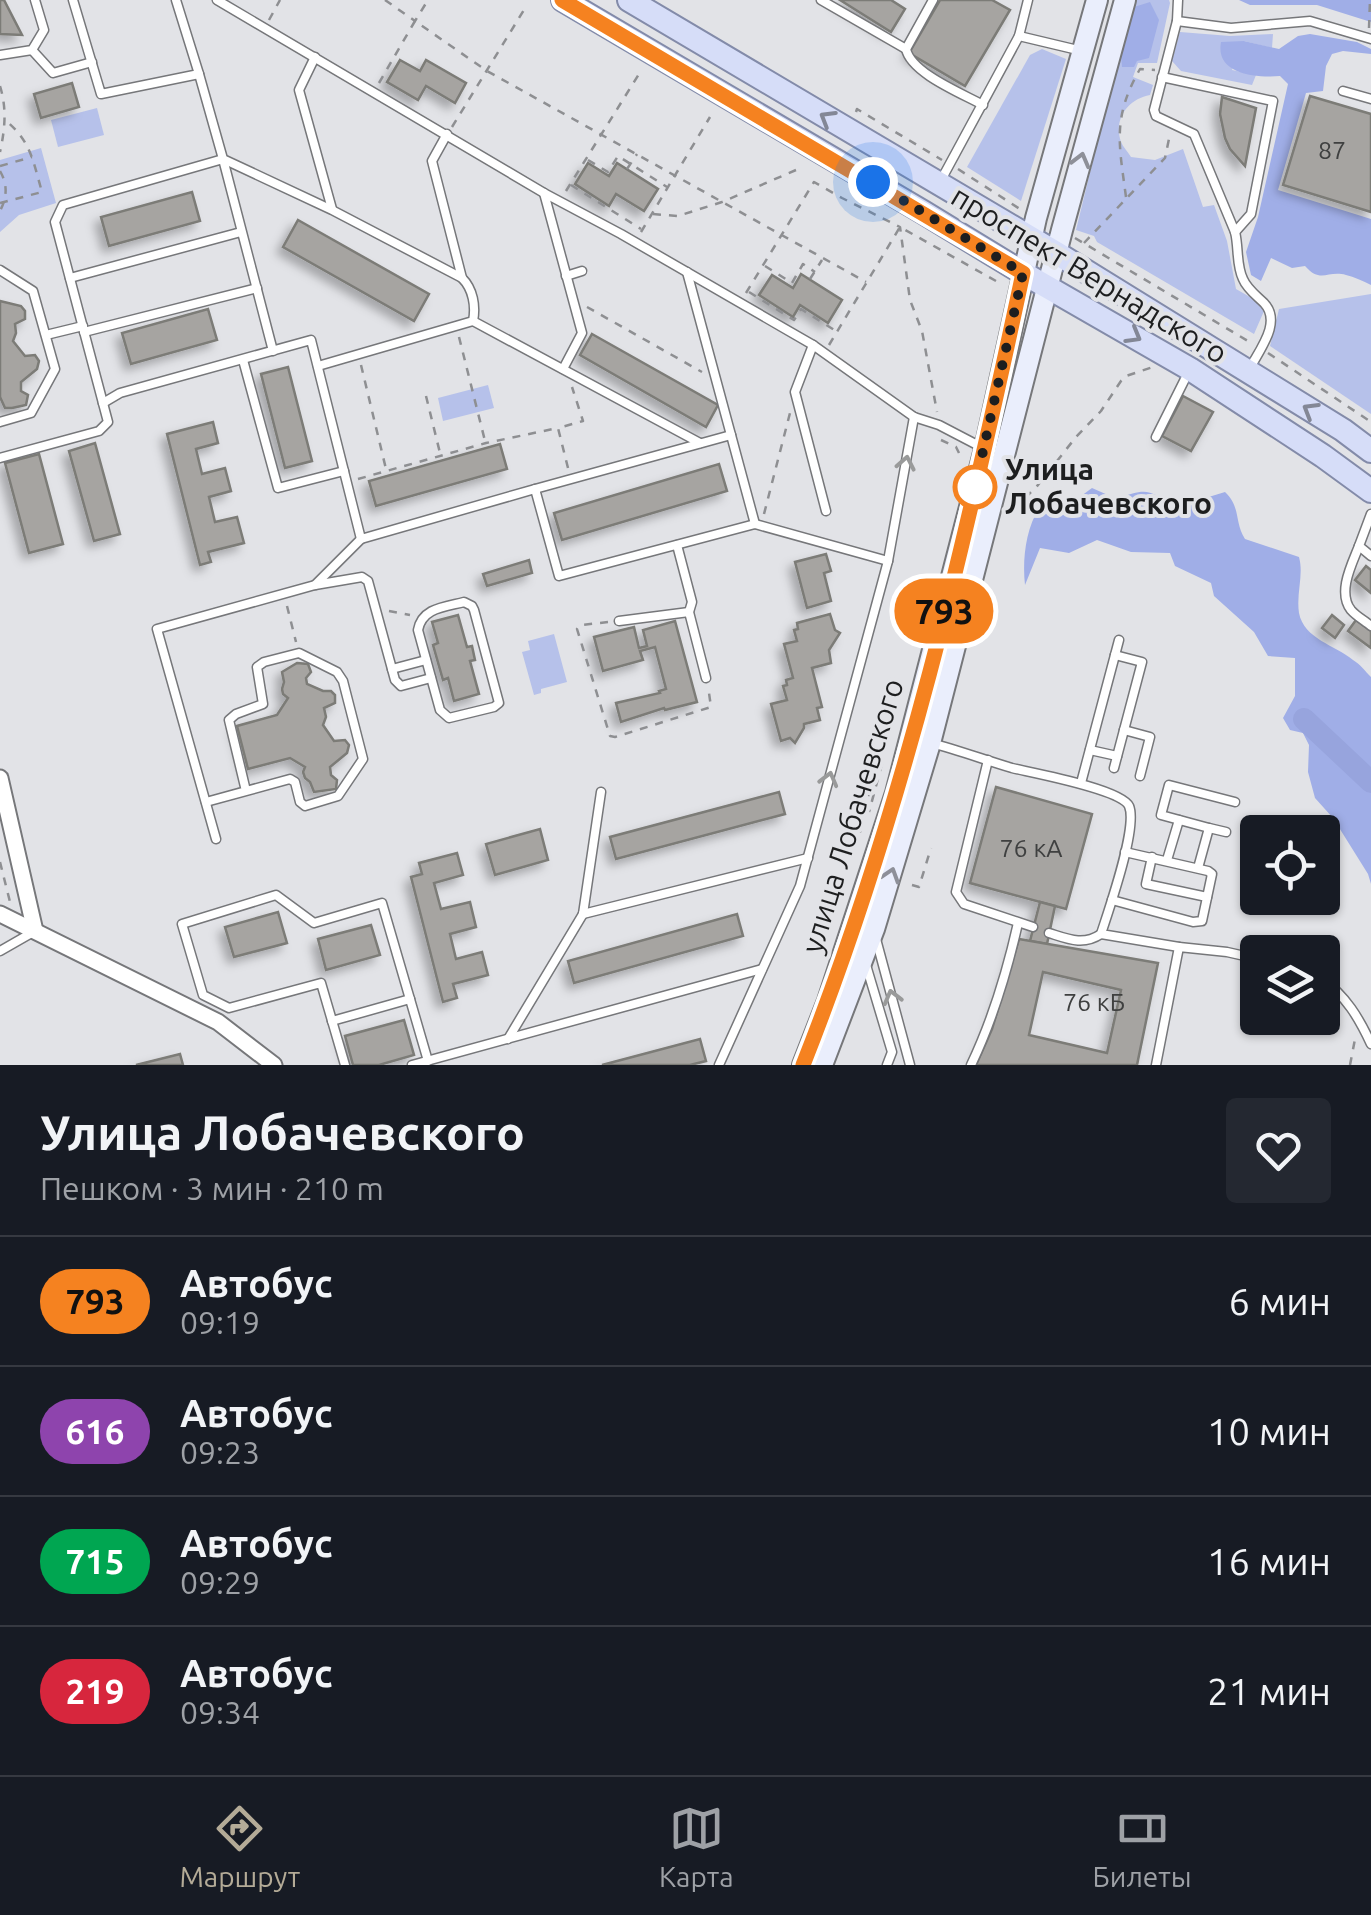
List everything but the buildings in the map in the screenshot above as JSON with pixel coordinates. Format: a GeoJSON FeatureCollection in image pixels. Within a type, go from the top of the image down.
{"type":"FeatureCollection","features":[{"type":"Feature","properties":{"kind":"main road","name":"проспект Вернадского"},"geometry":{"type":"LineString","coordinates":[[562,0],[1190,368],[1371,491]]}},
{"type":"Feature","properties":{"kind":"main road","name":"проспект Вернадского"},"geometry":{"type":"LineString","coordinates":[[628,0],[944,174],[1031,240],[1343,430],[1371,451]]}},
{"type":"Feature","properties":{"kind":"main road","name":"улица Лобачевского"},"geometry":{"type":"LineString","coordinates":[[803,1065],[834,985],[896,792],[985,449],[1031,240],[1097,0]]}},
{"type":"Feature","properties":{"kind":"main road","name":"улица Лобачевского"},"geometry":{"type":"LineString","coordinates":[[822,1065],[874,930],[930,742],[1125,0]]}},
{"type":"Feature","properties":{"kind":"street"},"geometry":{"type":"LineString","coordinates":[[0,778],[36,931]]}},
{"type":"Feature","properties":{"kind":"street"},"geometry":{"type":"LineString","coordinates":[[8,918],[218,1022],[273,1065]]}},
{"type":"Feature","properties":{"kind":"lane"},"geometry":{"type":"LineString","coordinates":[[0,56],[32,50],[44,30],[35,0]]}},
{"type":"Feature","properties":{"kind":"lane"},"geometry":{"type":"LineString","coordinates":[[72,0],[101,94],[200,74]]}},
{"type":"Feature","properties":{"kind":"lane"},"geometry":{"type":"LineString","coordinates":[[176,0],[200,74],[272,351]]}},
{"type":"Feature","properties":{"kind":"lane"},"geometry":{"type":"LineString","coordinates":[[217,0],[813,345],[914,417],[939,424],[985,449]]}},
{"type":"Feature","properties":{"kind":"lane"},"geometry":{"type":"LineString","coordinates":[[821,0],[906,49]]}},
{"type":"Feature","properties":{"kind":"lane"},"geometry":{"type":"LineString","coordinates":[[933,0],[906,49],[908,58],[919,69],[983,105]]}},
{"type":"Feature","properties":{"kind":"lane"},"geometry":{"type":"LineString","coordinates":[[944,174],[1020,36],[1028,0]]}},
{"type":"Feature","properties":{"kind":"lane"},"geometry":{"type":"LineString","coordinates":[[1178,0],[1177,21],[1159,73],[1154,110],[1156,116],[1194,134],[1234,232],[1241,276],[1269,308],[1270,330],[1248,372]]}},
{"type":"Feature","properties":{"kind":"lane"},"geometry":{"type":"LineString","coordinates":[[1177,21],[1231,28],[1310,21],[1370,38]]}},
{"type":"Feature","properties":{"kind":"lane"},"geometry":{"type":"LineString","coordinates":[[1020,36],[1082,51]]}},
{"type":"Feature","properties":{"kind":"lane"},"geometry":{"type":"LineString","coordinates":[[32,50],[53,73],[92,62]]}},
{"type":"Feature","properties":{"kind":"lane"},"geometry":{"type":"LineString","coordinates":[[315,57],[298,90],[332,210]]}},
{"type":"Feature","properties":{"kind":"lane"},"geometry":{"type":"LineString","coordinates":[[1159,73],[1273,101],[1250,214],[1234,232]]}},
{"type":"Feature","properties":{"kind":"lane"},"geometry":{"type":"LineString","coordinates":[[1343,91],[1371,99]]}},
{"type":"Feature","properties":{"kind":"lane"},"geometry":{"type":"LineString","coordinates":[[447,134],[432,161],[462,278]]}},
{"type":"Feature","properties":{"kind":"lane"},"geometry":{"type":"LineString","coordinates":[[0,458],[99,431],[108,422],[55,222],[63,205],[223,159],[462,278],[469,284],[475,310],[473,321]]}},
{"type":"Feature","properties":{"kind":"lane"},"geometry":{"type":"LineString","coordinates":[[544,192],[582,333],[565,370]]}},
{"type":"Feature","properties":{"kind":"lane"},"geometry":{"type":"LineString","coordinates":[[70,278],[241,232]]}},
{"type":"Feature","properties":{"kind":"lane"},"geometry":{"type":"LineString","coordinates":[[0,270],[34,291],[54,366],[54,374],[31,413],[0,422]]}},
{"type":"Feature","properties":{"kind":"lane"},"geometry":{"type":"LineString","coordinates":[[566,276],[582,271]]}},
{"type":"Feature","properties":{"kind":"lane"},"geometry":{"type":"LineString","coordinates":[[686,272],[755,524]]}},
{"type":"Feature","properties":{"kind":"lane"},"geometry":{"type":"LineString","coordinates":[[46,336],[257,288]]}},
{"type":"Feature","properties":{"kind":"lane"},"geometry":{"type":"LineString","coordinates":[[318,366],[473,321],[700,443]]}},
{"type":"Feature","properties":{"kind":"lane"},"geometry":{"type":"LineString","coordinates":[[103,403],[120,393],[311,340],[361,539]]}},
{"type":"Feature","properties":{"kind":"lane"},"geometry":{"type":"LineString","coordinates":[[813,345],[795,392],[826,511]]}},
{"type":"Feature","properties":{"kind":"lane"},"geometry":{"type":"LineString","coordinates":[[243,360],[278,488],[344,470]]}},
{"type":"Feature","properties":{"kind":"lane"},"geometry":{"type":"LineString","coordinates":[[1156,437],[1190,368]]}},
{"type":"Feature","properties":{"kind":"lane"},"geometry":{"type":"LineString","coordinates":[[719,1065],[800,886],[888,562],[914,417]]}},
{"type":"Feature","properties":{"kind":"lane"},"geometry":{"type":"LineString","coordinates":[[315,585],[361,539],[731,434]]}},
{"type":"Feature","properties":{"kind":"lane"},"geometry":{"type":"LineString","coordinates":[[535,489],[559,576],[755,524],[888,562]]}},
{"type":"Feature","properties":{"kind":"lane"},"geometry":{"type":"LineString","coordinates":[[1371,514],[1348,572],[1345,592],[1349,609],[1371,626]]}},
{"type":"Feature","properties":{"kind":"lane"},"geometry":{"type":"LineString","coordinates":[[678,544],[692,602],[689,612],[706,678]]}},
{"type":"Feature","properties":{"kind":"lane"},"geometry":{"type":"LineString","coordinates":[[1359,546],[1371,556]]}},
{"type":"Feature","properties":{"kind":"lane"},"geometry":{"type":"LineString","coordinates":[[216,839],[157,629],[315,585],[365,578],[396,680],[401,686],[431,678]]}},
{"type":"Feature","properties":{"kind":"lane"},"geometry":{"type":"LineString","coordinates":[[464,602],[472,606],[498,703],[449,718],[440,710],[426,660],[418,630],[426,612],[464,602]]}},
{"type":"Feature","properties":{"kind":"lane"},"geometry":{"type":"LineString","coordinates":[[619,621],[689,612]]}},
{"type":"Feature","properties":{"kind":"lane"},"geometry":{"type":"LineString","coordinates":[[1081,784],[1119,640]]}},
{"type":"Feature","properties":{"kind":"lane"},"geometry":{"type":"LineString","coordinates":[[206,802],[290,780],[295,782],[300,802],[308,805],[338,796],[362,762],[341,678],[336,672],[299,653],[259,664],[256,672],[263,704],[229,720],[246,791]]}},
{"type":"Feature","properties":{"kind":"lane"},"geometry":{"type":"LineString","coordinates":[[1114,768],[1142,662],[1116,655]]}},
{"type":"Feature","properties":{"kind":"lane"},"geometry":{"type":"LineString","coordinates":[[392,669],[426,660]]}},
{"type":"Feature","properties":{"kind":"lane"},"geometry":{"type":"LineString","coordinates":[[1124,730],[1150,737],[1140,776]]}},
{"type":"Feature","properties":{"kind":"lane"},"geometry":{"type":"LineString","coordinates":[[930,742],[1124,799],[1131,817],[1102,934]]}},
{"type":"Feature","properties":{"kind":"lane"},"geometry":{"type":"LineString","coordinates":[[1090,750],[1117,756]]}},
{"type":"Feature","properties":{"kind":"lane"},"geometry":{"type":"LineString","coordinates":[[988,760],[956,892],[964,904],[1033,928]]}},
{"type":"Feature","properties":{"kind":"lane"},"geometry":{"type":"LineString","coordinates":[[1226,832],[1161,815],[1169,785],[1234,802]]}},
{"type":"Feature","properties":{"kind":"lane"},"geometry":{"type":"LineString","coordinates":[[508,1039],[583,914],[601,792]]}},
{"type":"Feature","properties":{"kind":"lane"},"geometry":{"type":"LineString","coordinates":[[1166,860],[1179,820]]}},
{"type":"Feature","properties":{"kind":"lane"},"geometry":{"type":"LineString","coordinates":[[1198,868],[1208,828]]}},
{"type":"Feature","properties":{"kind":"lane"},"geometry":{"type":"LineString","coordinates":[[1112,900],[1202,921],[1212,874],[1125,852]]}},
{"type":"Feature","properties":{"kind":"lane"},"geometry":{"type":"LineString","coordinates":[[1152,857],[1146,884],[1207,897]]}},
{"type":"Feature","properties":{"kind":"lane"},"geometry":{"type":"LineString","coordinates":[[583,914],[808,858]]}},
{"type":"Feature","properties":{"kind":"lane"},"geometry":{"type":"LineString","coordinates":[[193,1010],[202,995],[182,924],[276,895],[314,923],[382,902],[428,1060]]}},
{"type":"Feature","properties":{"kind":"lane"},"geometry":{"type":"LineString","coordinates":[[971,1065],[988,1028],[1018,923]]}},
{"type":"Feature","properties":{"kind":"lane"},"geometry":{"type":"LineString","coordinates":[[874,930],[910,1065]]}},
{"type":"Feature","properties":{"kind":"lane"},"geometry":{"type":"LineString","coordinates":[[0,951],[36,931]]}},
{"type":"Feature","properties":{"kind":"lane"},"geometry":{"type":"LineString","coordinates":[[1049,933],[1083,942],[1102,934],[1240,955]]}},
{"type":"Feature","properties":{"kind":"lane"},"geometry":{"type":"LineString","coordinates":[[1156,1065],[1179,947]]}},
{"type":"Feature","properties":{"kind":"lane"},"geometry":{"type":"LineString","coordinates":[[863,958],[892,1052],[886,1065]]}},
{"type":"Feature","properties":{"kind":"lane"},"geometry":{"type":"LineString","coordinates":[[412,1065],[762,969]]}},
{"type":"Feature","properties":{"kind":"lane"},"geometry":{"type":"LineString","coordinates":[[202,995],[228,1008],[321,983],[345,1065]]}},
{"type":"Feature","properties":{"kind":"lane"},"geometry":{"type":"LineString","coordinates":[[1340,993],[1359,1018],[1371,1044]]}},
{"type":"Feature","properties":{"kind":"lane"},"geometry":{"type":"LineString","coordinates":[[332,1021],[410,998]]}},
{"type":"Feature","properties":{"kind":"path"},"geometry":{"type":"LineString","coordinates":[[264,28],[280,0]]}},
{"type":"Feature","properties":{"kind":"path"},"geometry":{"type":"LineString","coordinates":[[385,0],[487,71],[866,282]]}},
{"type":"Feature","properties":{"kind":"path"},"geometry":{"type":"LineString","coordinates":[[374,92],[428,0]]}},
{"type":"Feature","properties":{"kind":"path"},"geometry":{"type":"LineString","coordinates":[[1370,0],[1370,38]]}},
{"type":"Feature","properties":{"kind":"path"},"geometry":{"type":"LineString","coordinates":[[447,134],[527,5]]}},
{"type":"Feature","properties":{"kind":"path"},"geometry":{"type":"LineString","coordinates":[[1126,198],[1118,138],[1126,94],[1140,70],[1159,73]]}},
{"type":"Feature","properties":{"kind":"path"},"geometry":{"type":"LineString","coordinates":[[560,201],[640,74]]}},
{"type":"Feature","properties":{"kind":"path"},"geometry":{"type":"LineString","coordinates":[[0,86],[5,120],[0,152]]}},
{"type":"Feature","properties":{"kind":"path"},"geometry":{"type":"LineString","coordinates":[[852,117],[857,109],[944,174],[1024,212]]}},
{"type":"Feature","properties":{"kind":"path"},"geometry":{"type":"LineString","coordinates":[[635,242],[710,118]]}},
{"type":"Feature","properties":{"kind":"path"},"geometry":{"type":"LineString","coordinates":[[5,120],[21,133],[42,192],[63,205]]}},
{"type":"Feature","properties":{"kind":"path"},"geometry":{"type":"LineString","coordinates":[[1082,244],[1166,158],[1172,125]]}},
{"type":"Feature","properties":{"kind":"path"},"geometry":{"type":"LineString","coordinates":[[628,169],[637,154]]}},
{"type":"Feature","properties":{"kind":"path"},"geometry":{"type":"LineString","coordinates":[[586,159],[608,172],[618,156],[668,188]]}},
{"type":"Feature","properties":{"kind":"path"},"geometry":{"type":"LineString","coordinates":[[0,212],[5,180],[0,168],[32,157]]}},
{"type":"Feature","properties":{"kind":"path"},"geometry":{"type":"LineString","coordinates":[[653,214],[678,216],[796,170]]}},
{"type":"Feature","properties":{"kind":"path"},"geometry":{"type":"LineString","coordinates":[[740,303],[814,182],[996,281]]}},
{"type":"Feature","properties":{"kind":"path"},"geometry":{"type":"LineString","coordinates":[[570,184],[642,230]]}},
{"type":"Feature","properties":{"kind":"path"},"geometry":{"type":"LineString","coordinates":[[2,200],[42,192]]}},
{"type":"Feature","properties":{"kind":"path"},"geometry":{"type":"LineString","coordinates":[[824,353],[900,227]]}},
{"type":"Feature","properties":{"kind":"path"},"geometry":{"type":"LineString","coordinates":[[900,227],[910,300],[922,332],[941,440],[956,447],[959,453]]}},
{"type":"Feature","properties":{"kind":"path"},"geometry":{"type":"LineString","coordinates":[[1073,236],[1261,348],[1371,422]]}},
{"type":"Feature","properties":{"kind":"path"},"geometry":{"type":"LineString","coordinates":[[810,280],[823,258]]}},
{"type":"Feature","properties":{"kind":"path"},"geometry":{"type":"LineString","coordinates":[[764,265],[792,282],[803,264],[815,272]]}},
{"type":"Feature","properties":{"kind":"path"},"geometry":{"type":"LineString","coordinates":[[748,290],[794,320],[801,309],[837,332]]}},
{"type":"Feature","properties":{"kind":"path"},"geometry":{"type":"LineString","coordinates":[[572,299],[716,380]]}},
{"type":"Feature","properties":{"kind":"path"},"geometry":{"type":"LineString","coordinates":[[457,326],[486,444]]}},
{"type":"Feature","properties":{"kind":"path"},"geometry":{"type":"LineString","coordinates":[[358,354],[386,470]]}},
{"type":"Feature","properties":{"kind":"path"},"geometry":{"type":"LineString","coordinates":[[1014,509],[1102,411],[1121,380],[1153,366]]}},
{"type":"Feature","properties":{"kind":"path"},"geometry":{"type":"LineString","coordinates":[[347,482],[583,421],[565,370]]}},
{"type":"Feature","properties":{"kind":"path"},"geometry":{"type":"LineString","coordinates":[[764,514],[795,392]]}},
{"type":"Feature","properties":{"kind":"path"},"geometry":{"type":"LineString","coordinates":[[426,396],[440,455]]}},
{"type":"Feature","properties":{"kind":"path"},"geometry":{"type":"LineString","coordinates":[[558,428],[571,479]]}},
{"type":"Feature","properties":{"kind":"path"},"geometry":{"type":"LineString","coordinates":[[284,594],[299,653]]}},
{"type":"Feature","properties":{"kind":"path"},"geometry":{"type":"LineString","coordinates":[[376,609],[422,617]]}},
{"type":"Feature","properties":{"kind":"path"},"geometry":{"type":"LineString","coordinates":[[619,621],[578,628],[610,736],[712,707],[706,678]]}},
{"type":"Feature","properties":{"kind":"path"},"geometry":{"type":"LineString","coordinates":[[856,818],[862,820],[878,758],[883,760],[869,812]]}},
{"type":"Feature","properties":{"kind":"path"},"geometry":{"type":"LineString","coordinates":[[845,855],[852,856],[862,826]]}},
{"type":"Feature","properties":{"kind":"path"},"geometry":{"type":"LineString","coordinates":[[912,885],[919,887],[931,848]]}},
{"type":"Feature","properties":{"kind":"path"},"geometry":{"type":"LineString","coordinates":[[0,862],[8,918]]}},
{"type":"Feature","properties":{"kind":"path"},"geometry":{"type":"LineString","coordinates":[[1350,1065],[1359,1018]]}},
{"type":"Feature","properties":{"kind":"shaded area"},"geometry":{"type":"Polygon","coordinates":[[[1132,0],[1170,3],[1157,63],[1138,63],[1133,77],[1153,85],[1150,95],[1124,111],[1119,126],[1121,142],[1131,157],[1155,160],[1183,149],[1203,207],[1214,205],[1227,241],[1236,289],[1257,301],[1264,311],[1254,334],[1097,242],[1094,236],[1076,230],[1132,0]]]}},
{"type":"Feature","properties":{"kind":"shaded area"},"geometry":{"type":"Polygon","coordinates":[[[1239,0],[1371,0],[1371,22],[1317,5],[1250,5],[1239,0]]]}},
{"type":"Feature","properties":{"kind":"shaded area"},"geometry":{"type":"Polygon","coordinates":[[[1150,2],[1159,20],[1149,58],[1137,61],[1134,67],[1122,67],[1121,55],[1134,7],[1150,2]]]}},
{"type":"Feature","properties":{"kind":"shaded area"},"geometry":{"type":"Polygon","coordinates":[[[1180,32],[1273,34],[1272,48],[1244,41],[1232,70],[1256,75],[1252,85],[1181,71],[1172,61],[1180,32]]]}},
{"type":"Feature","properties":{"kind":"shaded area"},"geometry":{"type":"Polygon","coordinates":[[[1310,34],[1357,42],[1371,49],[1371,54],[1332,54],[1323,91],[1306,93],[1278,190],[1371,219],[1371,285],[1346,275],[1315,274],[1305,266],[1292,268],[1271,258],[1261,281],[1251,275],[1246,252],[1258,217],[1288,84],[1280,76],[1249,75],[1230,67],[1221,53],[1221,42],[1244,41],[1279,49],[1298,36],[1310,34]]]}},
{"type":"Feature","properties":{"kind":"shaded area"},"geometry":{"type":"Polygon","coordinates":[[[1042,49],[1066,59],[1021,201],[967,167],[1030,55],[1042,49]]]}},
{"type":"Feature","properties":{"kind":"shaded area"},"geometry":{"type":"Polygon","coordinates":[[[97,108],[104,135],[58,147],[51,120],[97,108]]]}},
{"type":"Feature","properties":{"kind":"shaded area"},"geometry":{"type":"Polygon","coordinates":[[[41,148],[56,203],[19,215],[0,232],[0,160],[41,148]]]}},
{"type":"Feature","properties":{"kind":"shaded area"},"geometry":{"type":"Polygon","coordinates":[[[1371,294],[1371,414],[1270,346],[1279,309],[1371,294]]]}},
{"type":"Feature","properties":{"kind":"shaded area"},"geometry":{"type":"Polygon","coordinates":[[[488,385],[494,408],[443,421],[438,398],[488,385]]]}},
{"type":"Feature","properties":{"kind":"shaded area"},"geometry":{"type":"Polygon","coordinates":[[[1092,488],[1117,499],[1148,492],[1176,507],[1225,492],[1233,503],[1245,539],[1299,557],[1298,606],[1302,622],[1371,677],[1371,884],[1340,829],[1340,815],[1330,815],[1315,798],[1308,772],[1309,745],[1303,733],[1290,730],[1283,718],[1295,696],[1295,658],[1268,656],[1254,632],[1214,596],[1211,583],[1175,566],[1170,553],[1131,552],[1097,540],[1069,553],[1040,548],[1025,585],[1027,541],[1038,510],[1044,502],[1059,504],[1092,488]]]}},
{"type":"Feature","properties":{"kind":"shaded area"},"geometry":{"type":"Polygon","coordinates":[[[554,634],[567,682],[541,689],[541,693],[534,695],[522,652],[530,650],[528,641],[554,634]]]}},
{"type":"Feature","properties":{"kind":"waterway"},"geometry":{"type":"LineString","coordinates":[[1304,719],[1371,782]]}},
{"type":"Feature","properties":{"kind":"bus line","name":"793"},"geometry":{"type":"LineString","coordinates":[[562,0],[1023,273],[985,449],[896,792],[828,1002],[803,1065]]}},
{"type":"Feature","properties":{"kind":"place","name":"Улица Лобачевского"},"geometry":{"type":"Point","coordinates":[975,487]}},
{"type":"Feature","properties":{"kind":"route"},"geometry":{"type":"LineString","coordinates":[[873,182],[1023,273],[975,487]]}}]}
